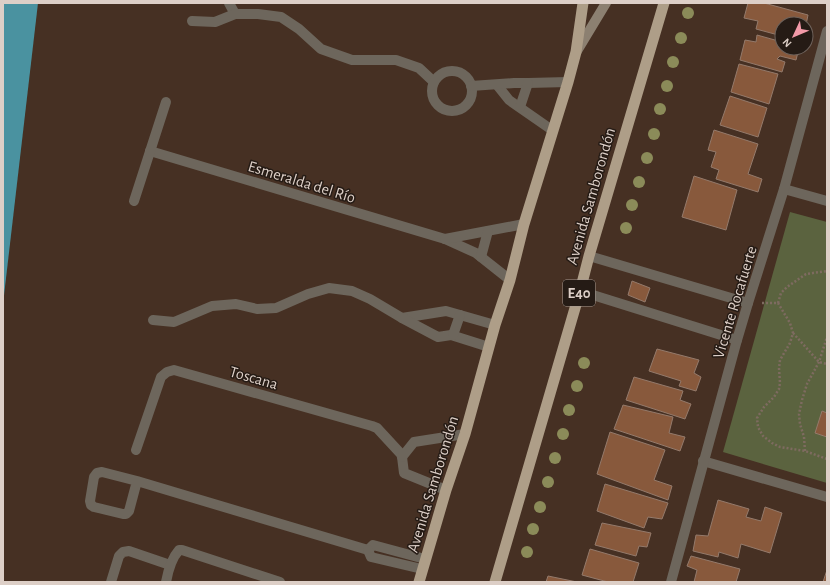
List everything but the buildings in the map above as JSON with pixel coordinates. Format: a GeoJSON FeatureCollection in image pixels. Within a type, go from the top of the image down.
{"type":"FeatureCollection","features":[{"type":"Feature","properties":{"kind":"highway","name":"Avenida Samborondón"},"geometry":{"type":"LineString","coordinates":[[419,582],[446,490],[465,434],[495,325],[510,280],[524,224],[568,82],[576,52],[584,3]]}},
{"type":"Feature","properties":{"kind":"highway","name":"Avenida Samborondón"},"geometry":{"type":"LineString","coordinates":[[495,582],[664,3]]}},
{"type":"Feature","properties":{"kind":"main road"},"geometry":{"type":"LineString","coordinates":[[576,52],[606,3]]}},
{"type":"Feature","properties":{"kind":"street"},"geometry":{"type":"LineString","coordinates":[[229,3],[235,14]]}},
{"type":"Feature","properties":{"kind":"street"},"geometry":{"type":"LineString","coordinates":[[192,21],[215,22],[235,14],[258,14],[281,17],[299,29],[321,49],[352,60],[396,60],[419,68],[434,82]]}},
{"type":"Feature","properties":{"kind":"street","name":"Vicente Rocafuerte"},"geometry":{"type":"LineString","coordinates":[[671,582],[737,340],[784,189],[827,32]]}},
{"type":"Feature","properties":{"kind":"street"},"geometry":{"type":"LineString","coordinates":[[454,70],[465,76],[471,86],[470,99],[462,108],[449,111],[438,105],[432,94],[434,82],[442,73],[454,70]]}},
{"type":"Feature","properties":{"kind":"street"},"geometry":{"type":"LineString","coordinates":[[471,86],[514,83],[568,82]]}},
{"type":"Feature","properties":{"kind":"street"},"geometry":{"type":"LineString","coordinates":[[520,107],[528,83]]}},
{"type":"Feature","properties":{"kind":"street"},"geometry":{"type":"LineString","coordinates":[[496,85],[509,100],[552,130]]}},
{"type":"Feature","properties":{"kind":"street"},"geometry":{"type":"LineString","coordinates":[[134,202],[166,102]]}},
{"type":"Feature","properties":{"kind":"street","name":"Esmeralda del Río"},"geometry":{"type":"LineString","coordinates":[[150,151],[445,239],[476,253],[510,280]]}},
{"type":"Feature","properties":{"kind":"street"},"geometry":{"type":"LineString","coordinates":[[784,189],[827,201]]}},
{"type":"Feature","properties":{"kind":"street","name":"Esmeralda del Río"},"geometry":{"type":"LineString","coordinates":[[445,239],[524,224]]}},
{"type":"Feature","properties":{"kind":"street"},"geometry":{"type":"LineString","coordinates":[[481,257],[488,231]]}},
{"type":"Feature","properties":{"kind":"street"},"geometry":{"type":"LineString","coordinates":[[589,256],[748,302]]}},
{"type":"Feature","properties":{"kind":"street"},"geometry":{"type":"LineString","coordinates":[[153,320],[174,322],[212,306],[236,304],[257,308],[276,308],[308,294],[329,288],[352,291],[370,298],[402,318],[438,337],[451,335],[489,347]]}},
{"type":"Feature","properties":{"kind":"street"},"geometry":{"type":"LineString","coordinates":[[580,291],[737,340]]}},
{"type":"Feature","properties":{"kind":"street"},"geometry":{"type":"LineString","coordinates":[[402,318],[446,311],[495,325]]}},
{"type":"Feature","properties":{"kind":"street"},"geometry":{"type":"LineString","coordinates":[[453,336],[460,315]]}},
{"type":"Feature","properties":{"kind":"street","name":"Toscana"},"geometry":{"type":"LineString","coordinates":[[136,450],[161,377],[167,372],[174,370],[377,428],[402,457],[404,472],[446,490]]}},
{"type":"Feature","properties":{"kind":"street"},"geometry":{"type":"LineString","coordinates":[[402,457],[414,442],[465,434]]}},
{"type":"Feature","properties":{"kind":"street"},"geometry":{"type":"LineString","coordinates":[[703,461],[827,497]]}},
{"type":"Feature","properties":{"kind":"street"},"geometry":{"type":"LineString","coordinates":[[137,481],[129,511],[126,514],[94,508],[91,505],[90,501],[94,477],[102,472],[137,481],[368,550],[373,545],[424,564]]}},
{"type":"Feature","properties":{"kind":"street"},"geometry":{"type":"LineString","coordinates":[[166,582],[170,565],[178,550],[280,582]]}},
{"type":"Feature","properties":{"kind":"street"},"geometry":{"type":"LineString","coordinates":[[111,582],[119,556],[123,552],[129,551],[170,565]]}},
{"type":"Feature","properties":{"kind":"path"},"geometry":{"type":"LineString","coordinates":[[827,271],[806,274],[781,293],[778,303],[790,323],[793,333],[819,362],[827,364]]}},
{"type":"Feature","properties":{"kind":"path"},"geometry":{"type":"LineString","coordinates":[[748,302],[778,303]]}},
{"type":"Feature","properties":{"kind":"path"},"geometry":{"type":"LineString","coordinates":[[793,333],[790,343],[780,360],[779,389],[757,418],[758,428],[763,436],[780,447],[805,451],[827,459]]}},
{"type":"Feature","properties":{"kind":"path"},"geometry":{"type":"LineString","coordinates":[[805,451],[804,437],[799,414],[807,384],[819,362],[827,337]]}},
{"type":"Feature","properties":{"kind":"green space"},"geometry":{"type":"Polygon","coordinates":[[[790,212],[827,222],[827,483],[723,452],[790,212]]]}},
{"type":"Feature","properties":{"kind":"water"},"geometry":{"type":"Polygon","coordinates":[[[3,3],[38,3],[3,304],[3,3]]]}}]}
